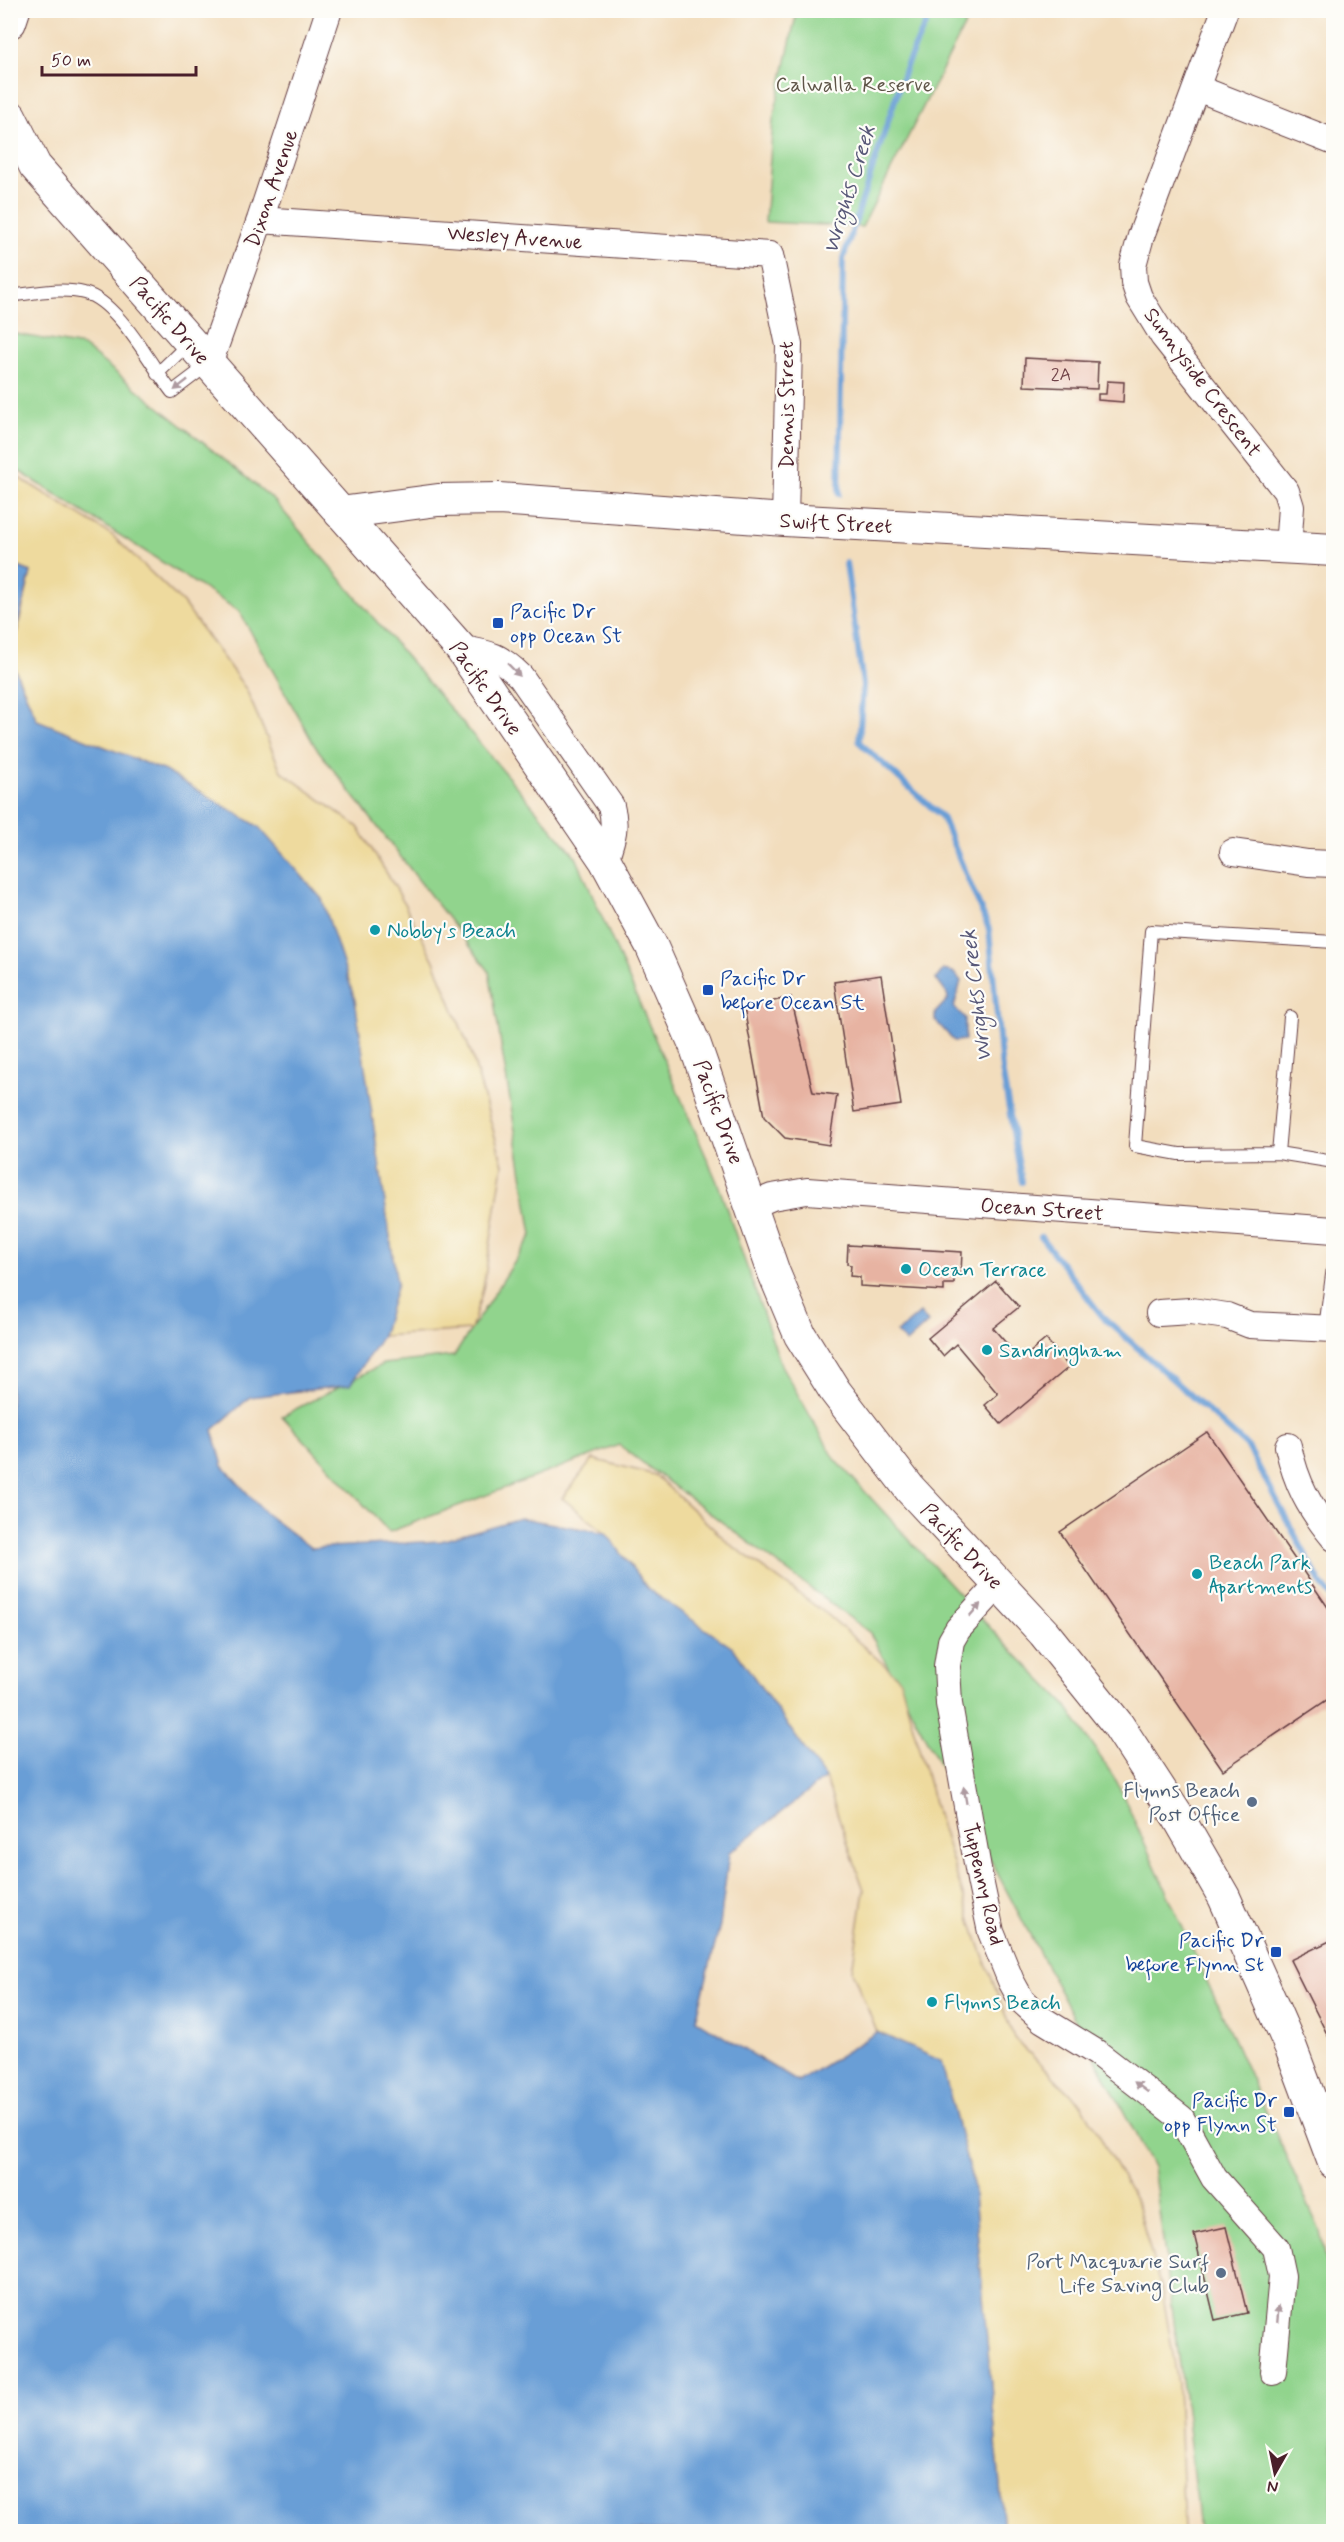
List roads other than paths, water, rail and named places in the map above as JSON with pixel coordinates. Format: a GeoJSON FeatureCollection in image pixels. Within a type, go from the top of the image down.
{"type":"FeatureCollection","features":[{"type":"Feature","properties":{"kind":"street"},"geometry":{"type":"LineString","coordinates":[[10,22],[14,10]]}},
{"type":"Feature","properties":{"kind":"street","name":"Dixon Avenue"},"geometry":{"type":"LineString","coordinates":[[199,354],[260,220],[329,10]]}},
{"type":"Feature","properties":{"kind":"street","name":"Sunnyside Crescent"},"geometry":{"type":"LineString","coordinates":[[1225,10],[1142,236],[1133,265],[1134,282],[1139,297],[1163,336],[1286,490],[1291,507],[1288,548]]}},
{"type":"Feature","properties":{"kind":"street"},"geometry":{"type":"LineString","coordinates":[[1197,88],[1334,142]]}},
{"type":"Feature","properties":{"kind":"street","name":"Pacific Drive"},"geometry":{"type":"LineString","coordinates":[[10,116],[35,166],[461,649],[605,860],[651,945],[695,1045],[753,1206],[774,1273],[800,1335],[818,1366],[910,1489],[1044,1633],[1118,1725],[1178,1817],[1224,1897],[1327,2127],[1334,2163]]}},
{"type":"Feature","properties":{"kind":"street","name":"Wesley Avenue"},"geometry":{"type":"LineString","coordinates":[[260,220],[770,255]]}},
{"type":"Feature","properties":{"kind":"street","name":"Dennis Street"},"geometry":{"type":"LineString","coordinates":[[770,255],[789,345],[785,520]]}},
{"type":"Feature","properties":{"kind":"street","name":"Swift Street"},"geometry":{"type":"LineString","coordinates":[[340,513],[429,501],[499,499],[785,520],[1334,550]]}},
{"type":"Feature","properties":{"kind":"street"},"geometry":{"type":"LineString","coordinates":[[1233,852],[1308,863],[1334,864]]}},
{"type":"Feature","properties":{"kind":"street","name":"Ocean Street"},"geometry":{"type":"LineString","coordinates":[[753,1206],[772,1197],[807,1191],[1334,1230]]}},
{"type":"Feature","properties":{"kind":"street"},"geometry":{"type":"LineString","coordinates":[[1159,1313],[1191,1311],[1227,1316],[1250,1324],[1329,1328]]}},
{"type":"Feature","properties":{"kind":"street"},"geometry":{"type":"LineString","coordinates":[[1288,1446],[1295,1478],[1317,1518],[1334,1538]]}},
{"type":"Feature","properties":{"kind":"street","name":"Tuppenny Road"},"geometry":{"type":"LineString","coordinates":[[998,1584],[958,1629],[951,1641],[947,1666],[949,1704],[991,1932],[1011,1981],[1022,2001],[1044,2020],[1097,2053],[1181,2118],[1214,2178],[1276,2248],[1282,2276],[1273,2372]]}},
{"type":"Feature","properties":{"kind":"lane"},"geometry":{"type":"LineString","coordinates":[[10,296],[58,291],[85,293],[95,297],[119,318],[172,392],[199,354]]}},
{"type":"Feature","properties":{"kind":"lane"},"geometry":{"type":"LineString","coordinates":[[157,374],[199,354]]}},
{"type":"Feature","properties":{"kind":"lane"},"geometry":{"type":"LineString","coordinates":[[1334,942],[1151,931],[1135,1146],[1179,1154],[1278,1153],[1334,1162]]}},
{"type":"Feature","properties":{"kind":"lane"},"geometry":{"type":"LineString","coordinates":[[1278,1153],[1290,1017]]}},
{"type":"Feature","properties":{"kind":"lane"},"geometry":{"type":"LineString","coordinates":[[1329,1328],[1334,1260]]}},
{"type":"Feature","properties":{"kind":"water"},"geometry":{"type":"Polygon","coordinates":[[[11,564],[31,572],[11,650],[11,564]]]}},
{"type":"Feature","properties":{"kind":"water"},"geometry":{"type":"Polygon","coordinates":[[[10,659],[37,720],[165,771],[258,826],[322,899],[355,1000],[397,1284],[382,1336],[350,1385],[250,1397],[213,1430],[223,1466],[265,1513],[311,1548],[441,1541],[520,1518],[606,1533],[648,1589],[734,1649],[825,1778],[729,1853],[720,1925],[696,2020],[798,2082],[877,2032],[941,2061],[973,2184],[1004,2531],[11,2531],[10,659]]]}},
{"type":"Feature","properties":{"kind":"water"},"geometry":{"type":"Polygon","coordinates":[[[943,970],[953,972],[961,981],[954,1007],[965,1018],[965,1040],[954,1041],[935,1020],[935,1013],[948,999],[936,979],[943,970]]]}},
{"type":"Feature","properties":{"kind":"water"},"geometry":{"type":"Polygon","coordinates":[[[920,1313],[928,1323],[906,1343],[897,1333],[920,1313]]]}},
{"type":"Feature","properties":{"kind":"waterway","name":"Wrights Creek"},"geometry":{"type":"LineString","coordinates":[[839,494],[843,259],[906,66],[932,10]]}},
{"type":"Feature","properties":{"kind":"waterway","name":"Wrights Creek"},"geometry":{"type":"LineString","coordinates":[[846,563],[863,685],[859,742],[942,817],[989,929],[1002,1070],[1022,1182]]}},
{"type":"Feature","properties":{"kind":"waterway","name":"Wrights Creek"},"geometry":{"type":"LineString","coordinates":[[1041,1237],[1102,1316],[1248,1447],[1320,1582],[1334,1600]]}},
{"type":"Feature","properties":{"kind":"place","name":"Pacific Dr opp Ocean St"},"geometry":{"type":"Point","coordinates":[498,623]}},
{"type":"Feature","properties":{"kind":"place","name":"Nobby's Beach"},"geometry":{"type":"Point","coordinates":[375,930]}},
{"type":"Feature","properties":{"kind":"place","name":"Pacific Dr before Ocean St"},"geometry":{"type":"Point","coordinates":[708,990]}},
{"type":"Feature","properties":{"kind":"place","name":"Ocean Terrace"},"geometry":{"type":"Point","coordinates":[906,1269]}},
{"type":"Feature","properties":{"kind":"place","name":"Sandringham"},"geometry":{"type":"Point","coordinates":[987,1350]}},
{"type":"Feature","properties":{"kind":"place","name":"Beach Park Apartments"},"geometry":{"type":"Point","coordinates":[1197,1574]}},
{"type":"Feature","properties":{"kind":"place","name":"Flynns Beach Post Office"},"geometry":{"type":"Point","coordinates":[1252,1802]}},
{"type":"Feature","properties":{"kind":"place","name":"Pacific Dr before Flynn St"},"geometry":{"type":"Point","coordinates":[1276,1952]}},
{"type":"Feature","properties":{"kind":"place","name":"Flynns Beach"},"geometry":{"type":"Point","coordinates":[932,2002]}},
{"type":"Feature","properties":{"kind":"place","name":"Pacific Dr opp Flynn St"},"geometry":{"type":"Point","coordinates":[1289,2112]}},
{"type":"Feature","properties":{"kind":"place","name":"Port Macquarie Surf Life Saving Club"},"geometry":{"type":"Point","coordinates":[1221,2273]}},
{"type":"Feature","properties":{"kind":"park label","name":"Calwalla Reserve"},"geometry":{"type":"Point","coordinates":[854,84]}}]}
